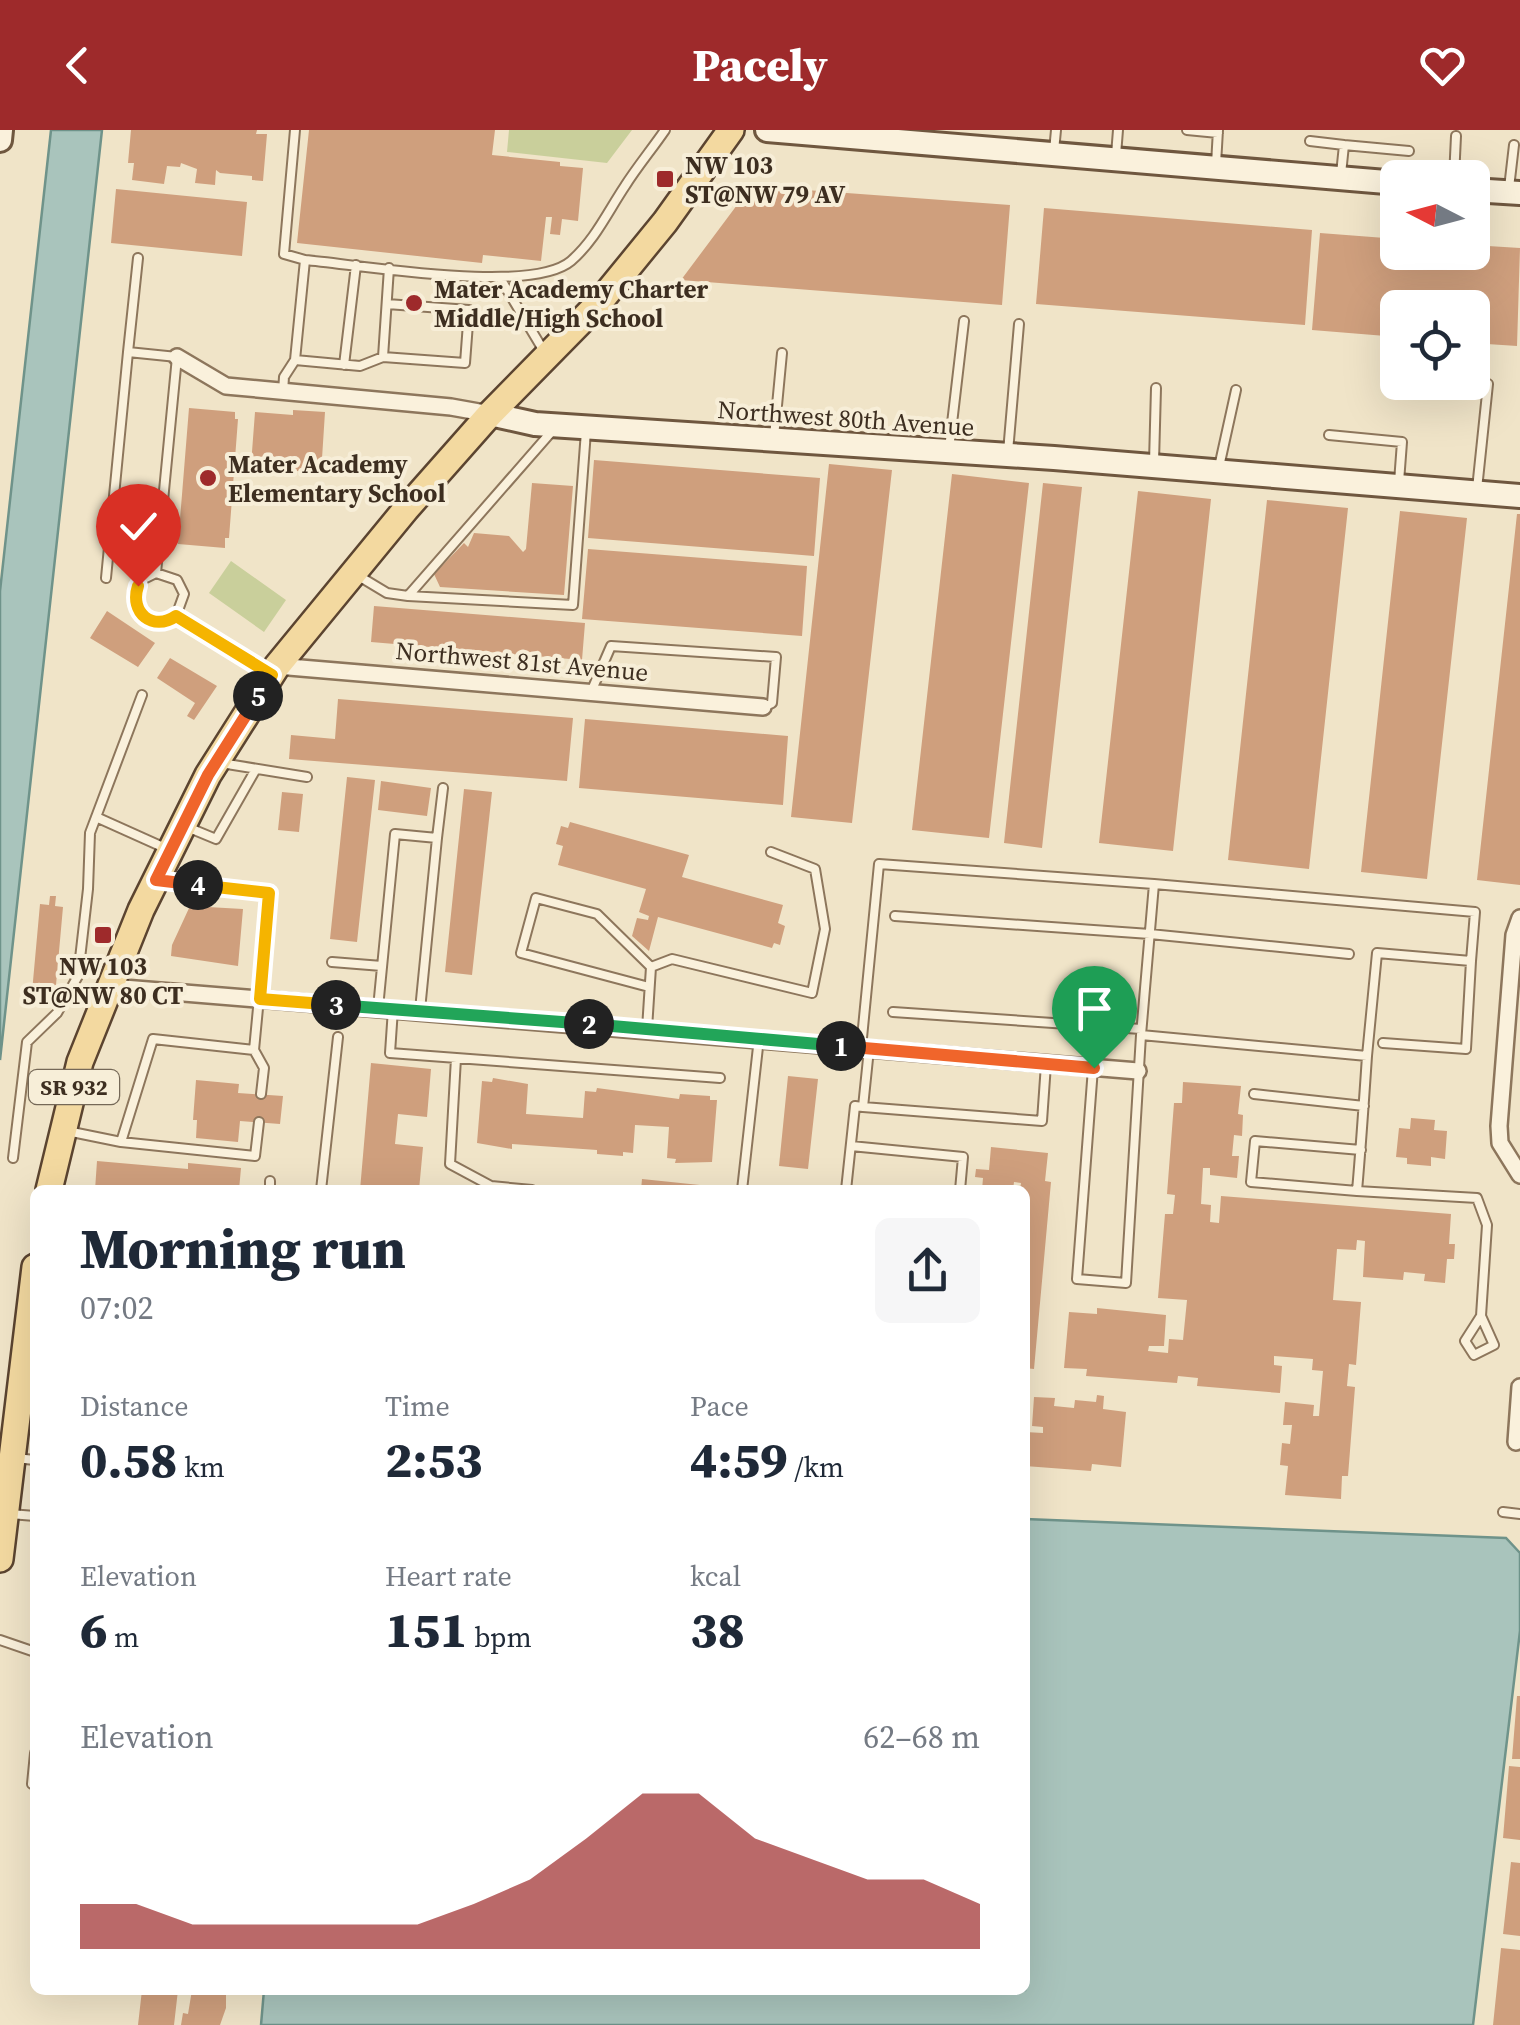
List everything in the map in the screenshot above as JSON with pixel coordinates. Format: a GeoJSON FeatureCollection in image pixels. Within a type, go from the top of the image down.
{"type":"FeatureCollection","features":[{"type":"Feature","properties":{"kind":"main road","name":"SR 932"},"geometry":{"type":"LineString","coordinates":[[50,1185],[80,1062],[156,880],[216,763],[274,670],[490,414],[598,304],[666,222],[732,130]]}},
{"type":"Feature","properties":{"kind":"main road"},"geometry":{"type":"LineString","coordinates":[[0,1558],[5,1513],[23,1459],[18,1391],[30,1303]]}},
{"type":"Feature","properties":{"kind":"street"},"geometry":{"type":"LineString","coordinates":[[0,140],[1,130]]}},
{"type":"Feature","properties":{"kind":"street"},"geometry":{"type":"LineString","coordinates":[[767,130],[932,138],[1054,156],[1380,182]]}},
{"type":"Feature","properties":{"kind":"street","name":"Northwest 80th Avenue"},"geometry":{"type":"LineString","coordinates":[[177,357],[226,386],[451,407],[535,424],[1153,466],[1520,496]]}},
{"type":"Feature","properties":{"kind":"street","name":"Northwest 81st Avenue"},"geometry":{"type":"LineString","coordinates":[[274,670],[763,707]]}},
{"type":"Feature","properties":{"kind":"street"},"geometry":{"type":"LineString","coordinates":[[1520,918],[1514,936],[1514,1015],[1499,1135],[1503,1150],[1520,1175]]}},
{"type":"Feature","properties":{"kind":"street"},"geometry":{"type":"LineString","coordinates":[[111,987],[1138,1071]]}},
{"type":"Feature","properties":{"kind":"street"},"geometry":{"type":"LineString","coordinates":[[1516,1442],[1520,1388]]}},
{"type":"Feature","properties":{"kind":"lane"},"geometry":{"type":"LineString","coordinates":[[295,130],[284,254],[306,260],[500,278],[541,275],[557,271],[569,262],[592,240],[665,130]]}},
{"type":"Feature","properties":{"kind":"lane"},"geometry":{"type":"LineString","coordinates":[[1054,156],[1056,130]]}},
{"type":"Feature","properties":{"kind":"lane"},"geometry":{"type":"LineString","coordinates":[[1116,160],[1118,130]]}},
{"type":"Feature","properties":{"kind":"lane"},"geometry":{"type":"LineString","coordinates":[[1187,130],[1218,131],[1216,168]]}},
{"type":"Feature","properties":{"kind":"lane"},"geometry":{"type":"LineString","coordinates":[[1455,160],[1456,136]]}},
{"type":"Feature","properties":{"kind":"lane"},"geometry":{"type":"LineString","coordinates":[[1310,141],[1409,150]]}},
{"type":"Feature","properties":{"kind":"lane"},"geometry":{"type":"LineString","coordinates":[[1341,179],[1344,144]]}},
{"type":"Feature","properties":{"kind":"lane"},"geometry":{"type":"LineString","coordinates":[[1514,144],[1514,193]]}},
{"type":"Feature","properties":{"kind":"lane"},"geometry":{"type":"LineString","coordinates":[[106,578],[138,258]]}},
{"type":"Feature","properties":{"kind":"lane"},"geometry":{"type":"LineString","coordinates":[[283,392],[284,377],[295,360],[306,260]]}},
{"type":"Feature","properties":{"kind":"lane"},"geometry":{"type":"LineString","coordinates":[[344,365],[356,264]]}},
{"type":"Feature","properties":{"kind":"lane"},"geometry":{"type":"LineString","coordinates":[[383,357],[389,268]]}},
{"type":"Feature","properties":{"kind":"lane"},"geometry":{"type":"LineString","coordinates":[[500,278],[547,356]]}},
{"type":"Feature","properties":{"kind":"lane"},"geometry":{"type":"LineString","coordinates":[[295,360],[360,366],[383,357],[465,363],[469,310],[387,304]]}},
{"type":"Feature","properties":{"kind":"lane"},"geometry":{"type":"LineString","coordinates":[[948,453],[964,321]]}},
{"type":"Feature","properties":{"kind":"lane"},"geometry":{"type":"LineString","coordinates":[[1008,456],[1018,324]]}},
{"type":"Feature","properties":{"kind":"lane"},"geometry":{"type":"LineString","coordinates":[[128,352],[177,357],[156,573]]}},
{"type":"Feature","properties":{"kind":"lane"},"geometry":{"type":"LineString","coordinates":[[774,441],[782,352]]}},
{"type":"Feature","properties":{"kind":"lane"},"geometry":{"type":"LineString","coordinates":[[1153,466],[1156,388]]}},
{"type":"Feature","properties":{"kind":"lane"},"geometry":{"type":"LineString","coordinates":[[1218,472],[1236,390]]}},
{"type":"Feature","properties":{"kind":"lane"},"geometry":{"type":"LineString","coordinates":[[1477,493],[1486,400]]}},
{"type":"Feature","properties":{"kind":"lane"},"geometry":{"type":"LineString","coordinates":[[408,596],[558,425]]}},
{"type":"Feature","properties":{"kind":"lane"},"geometry":{"type":"LineString","coordinates":[[353,573],[388,592],[408,596],[574,606],[586,427]]}},
{"type":"Feature","properties":{"kind":"lane"},"geometry":{"type":"LineString","coordinates":[[1329,434],[1402,442],[1399,486]]}},
{"type":"Feature","properties":{"kind":"lane"},"geometry":{"type":"LineString","coordinates":[[156,573],[171,576],[182,587],[184,602],[176,616],[155,622],[142,615],[137,608],[142,580],[156,573]]}},
{"type":"Feature","properties":{"kind":"lane"},"geometry":{"type":"LineString","coordinates":[[176,616],[274,670]]}},
{"type":"Feature","properties":{"kind":"lane"},"geometry":{"type":"LineString","coordinates":[[592,692],[611,646],[776,657],[772,703],[763,707]]}},
{"type":"Feature","properties":{"kind":"lane"},"geometry":{"type":"LineString","coordinates":[[13,1158],[26,1042],[57,1013],[78,976],[90,833],[142,695]]}},
{"type":"Feature","properties":{"kind":"lane"},"geometry":{"type":"LineString","coordinates":[[216,763],[307,778]]}},
{"type":"Feature","properties":{"kind":"lane"},"geometry":{"type":"LineString","coordinates":[[183,825],[216,839],[256,769]]}},
{"type":"Feature","properties":{"kind":"lane"},"geometry":{"type":"LineString","coordinates":[[420,1012],[442,788]]}},
{"type":"Feature","properties":{"kind":"lane"},"geometry":{"type":"LineString","coordinates":[[96,817],[171,850]]}},
{"type":"Feature","properties":{"kind":"lane"},"geometry":{"type":"LineString","coordinates":[[437,838],[395,834],[382,966],[390,1052],[720,1078]]}},
{"type":"Feature","properties":{"kind":"lane"},"geometry":{"type":"LineString","coordinates":[[651,967],[672,959],[812,994],[825,929],[815,869],[771,852]]}},
{"type":"Feature","properties":{"kind":"lane"},"geometry":{"type":"LineString","coordinates":[[864,1106],[880,864],[1475,912],[1466,1049],[1382,1043]]}},
{"type":"Feature","properties":{"kind":"lane"},"geometry":{"type":"LineString","coordinates":[[156,880],[269,893],[254,1050],[264,1068],[261,1094]]}},
{"type":"Feature","properties":{"kind":"lane"},"geometry":{"type":"LineString","coordinates":[[1094,1068],[1077,1280],[1126,1283],[1154,884]]}},
{"type":"Feature","properties":{"kind":"lane"},"geometry":{"type":"LineString","coordinates":[[649,987],[521,954],[536,898],[597,914],[651,967]]}},
{"type":"Feature","properties":{"kind":"lane"},"geometry":{"type":"LineString","coordinates":[[895,916],[1150,934],[1349,954]]}},
{"type":"Feature","properties":{"kind":"lane"},"geometry":{"type":"LineString","coordinates":[[1357,1191],[1377,953],[1471,961]]}},
{"type":"Feature","properties":{"kind":"lane"},"geometry":{"type":"LineString","coordinates":[[332,962],[382,966]]}},
{"type":"Feature","properties":{"kind":"lane"},"geometry":{"type":"LineString","coordinates":[[647,1029],[651,967]]}},
{"type":"Feature","properties":{"kind":"lane"},"geometry":{"type":"LineString","coordinates":[[893,1012],[1141,1032],[1367,1056]]}},
{"type":"Feature","properties":{"kind":"lane"},"geometry":{"type":"LineString","coordinates":[[121,1142],[152,1038],[254,1050]]}},
{"type":"Feature","properties":{"kind":"lane"},"geometry":{"type":"LineString","coordinates":[[322,1185],[338,1038]]}},
{"type":"Feature","properties":{"kind":"lane"},"geometry":{"type":"LineString","coordinates":[[743,1185],[760,1038]]}},
{"type":"Feature","properties":{"kind":"lane"},"geometry":{"type":"LineString","coordinates":[[456,1058],[450,1164],[489,1185]]}},
{"type":"Feature","properties":{"kind":"lane"},"geometry":{"type":"LineString","coordinates":[[847,1185],[855,1106],[1042,1121],[1046,1064]]}},
{"type":"Feature","properties":{"kind":"lane"},"geometry":{"type":"LineString","coordinates":[[1254,1094],[1364,1106]]}},
{"type":"Feature","properties":{"kind":"lane"},"geometry":{"type":"LineString","coordinates":[[63,1130],[121,1142],[256,1156],[258,1122]]}},
{"type":"Feature","properties":{"kind":"lane"},"geometry":{"type":"LineString","coordinates":[[1360,1150],[1255,1141],[1251,1182],[1478,1198],[1487,1225],[1481,1316],[1494,1345],[1474,1355],[1465,1341],[1481,1316]]}},
{"type":"Feature","properties":{"kind":"lane"},"geometry":{"type":"LineString","coordinates":[[851,1146],[963,1158],[960,1185]]}},
{"type":"Feature","properties":{"kind":"lane"},"geometry":{"type":"LineString","coordinates":[[1504,1512],[1520,1514]]}},
{"type":"Feature","properties":{"kind":"lane"},"geometry":{"type":"LineString","coordinates":[[5,1513],[30,1516]]}},
{"type":"Feature","properties":{"kind":"lane"},"geometry":{"type":"LineString","coordinates":[[0,1640],[30,1650]]}},
{"type":"Feature","properties":{"kind":"green space"},"geometry":{"type":"Polygon","coordinates":[[[509,130],[632,130],[607,163],[507,152],[509,130]]]}},
{"type":"Feature","properties":{"kind":"green space"},"geometry":{"type":"Polygon","coordinates":[[[231,561],[286,600],[264,632],[209,593],[231,561]]]}},
{"type":"Feature","properties":{"kind":"water"},"geometry":{"type":"Polygon","coordinates":[[[51,130],[102,130],[0,1060],[0,591],[51,130]]]}},
{"type":"Feature","properties":{"kind":"water"},"geometry":{"type":"Polygon","coordinates":[[[1030,1519],[1506,1538],[1520,1553],[1520,1631],[1473,2025],[261,2025],[264,1995],[1030,1995],[1030,1519]]]}},
{"type":"Feature","properties":{"kind":"building"},"geometry":{"type":"Polygon","coordinates":[[[131,130],[257,130],[256,134],[267,134],[263,181],[216,170],[215,185],[195,183],[197,169],[181,163],[180,167],[167,166],[164,184],[132,180],[134,163],[128,163],[131,130]]]}},
{"type":"Feature","properties":{"kind":"building"},"geometry":{"type":"Polygon","coordinates":[[[309,130],[495,130],[492,155],[583,168],[578,221],[562,219],[560,235],[550,234],[552,217],[546,217],[541,261],[483,255],[482,263],[297,243],[309,130]]]}},
{"type":"Feature","properties":{"kind":"building"},"geometry":{"type":"Polygon","coordinates":[[[765,187],[1010,205],[1002,305],[681,280],[743,197],[765,187]]]}},
{"type":"Feature","properties":{"kind":"building"},"geometry":{"type":"Polygon","coordinates":[[[116,189],[247,202],[242,256],[111,243],[116,189]]]}},
{"type":"Feature","properties":{"kind":"building"},"geometry":{"type":"Polygon","coordinates":[[[1044,208],[1312,230],[1305,325],[1036,304],[1044,208]]]}},
{"type":"Feature","properties":{"kind":"building"},"geometry":{"type":"Polygon","coordinates":[[[1320,233],[1380,238],[1380,270],[1490,270],[1490,246],[1520,248],[1517,346],[1490,344],[1490,290],[1380,290],[1380,336],[1312,330],[1320,233]]]}},
{"type":"Feature","properties":{"kind":"building","name":"Mater Academy Elementary School"},"geometry":{"type":"Polygon","coordinates":[[[189,408],[235,412],[238,419],[225,548],[178,544],[189,408]]]}},
{"type":"Feature","properties":{"kind":"building"},"geometry":{"type":"Polygon","coordinates":[[[293,410],[325,412],[321,474],[251,465],[255,412],[293,415],[293,410]]]}},
{"type":"Feature","properties":{"kind":"building"},"geometry":{"type":"Polygon","coordinates":[[[594,460],[820,478],[814,556],[588,538],[594,460]]]}},
{"type":"Feature","properties":{"kind":"building"},"geometry":{"type":"Polygon","coordinates":[[[829,464],[892,470],[852,823],[791,817],[829,464]]]}},
{"type":"Feature","properties":{"kind":"building"},"geometry":{"type":"Polygon","coordinates":[[[952,474],[1029,483],[989,838],[912,830],[952,474]]]}},
{"type":"Feature","properties":{"kind":"building"},"geometry":{"type":"Polygon","coordinates":[[[532,483],[573,486],[564,595],[440,587],[434,574],[464,543],[468,547],[474,533],[509,536],[523,552],[526,549],[532,483]]]}},
{"type":"Feature","properties":{"kind":"building"},"geometry":{"type":"Polygon","coordinates":[[[1043,483],[1082,487],[1042,848],[1004,843],[1043,483]]]}},
{"type":"Feature","properties":{"kind":"building"},"geometry":{"type":"Polygon","coordinates":[[[1138,491],[1211,499],[1173,851],[1099,843],[1138,491]]]}},
{"type":"Feature","properties":{"kind":"building"},"geometry":{"type":"Polygon","coordinates":[[[1267,500],[1348,508],[1309,869],[1228,860],[1267,500]]]}},
{"type":"Feature","properties":{"kind":"building"},"geometry":{"type":"Polygon","coordinates":[[[1400,511],[1467,518],[1427,879],[1361,872],[1400,511]]]}},
{"type":"Feature","properties":{"kind":"building"},"geometry":{"type":"Polygon","coordinates":[[[1520,514],[1520,885],[1477,880],[1520,514]]]}},
{"type":"Feature","properties":{"kind":"building"},"geometry":{"type":"Polygon","coordinates":[[[588,549],[807,566],[802,636],[582,619],[588,549]]]}},
{"type":"Feature","properties":{"kind":"building"},"geometry":{"type":"Polygon","coordinates":[[[374,606],[585,623],[582,660],[371,642],[374,606]]]}},
{"type":"Feature","properties":{"kind":"building"},"geometry":{"type":"Polygon","coordinates":[[[107,611],[155,643],[138,667],[90,638],[107,611]]]}},
{"type":"Feature","properties":{"kind":"building"},"geometry":{"type":"Polygon","coordinates":[[[170,658],[217,686],[194,720],[187,716],[195,703],[157,678],[170,658]]]}},
{"type":"Feature","properties":{"kind":"building"},"geometry":{"type":"Polygon","coordinates":[[[338,699],[573,718],[567,781],[289,759],[291,735],[335,739],[338,699]]]}},
{"type":"Feature","properties":{"kind":"building"},"geometry":{"type":"Polygon","coordinates":[[[585,719],[788,736],[783,805],[579,788],[585,719]]]}},
{"type":"Feature","properties":{"kind":"building"},"geometry":{"type":"Polygon","coordinates":[[[347,777],[375,780],[357,942],[330,939],[347,777]]]}},
{"type":"Feature","properties":{"kind":"building"},"geometry":{"type":"Polygon","coordinates":[[[381,781],[431,788],[427,816],[378,810],[381,781]]]}},
{"type":"Feature","properties":{"kind":"building"},"geometry":{"type":"Polygon","coordinates":[[[464,789],[492,792],[472,975],[445,972],[464,789]]]}},
{"type":"Feature","properties":{"kind":"building"},"geometry":{"type":"Polygon","coordinates":[[[282,792],[303,794],[299,832],[278,830],[282,792]]]}},
{"type":"Feature","properties":{"kind":"building"},"geometry":{"type":"Polygon","coordinates":[[[570,822],[689,855],[682,877],[783,905],[778,923],[785,926],[780,945],[774,943],[772,948],[658,917],[649,951],[632,936],[637,918],[648,920],[649,916],[639,912],[646,889],[558,865],[563,846],[556,844],[561,826],[568,828],[570,822]]]}},
{"type":"Feature","properties":{"kind":"building"},"geometry":{"type":"Polygon","coordinates":[[[50,896],[56,896],[55,906],[63,907],[55,996],[38,1001],[39,992],[32,992],[40,904],[49,905],[50,896]]]}},
{"type":"Feature","properties":{"kind":"building"},"geometry":{"type":"Polygon","coordinates":[[[190,906],[243,909],[238,966],[171,956],[190,906]]]}},
{"type":"Feature","properties":{"kind":"building"},"geometry":{"type":"Polygon","coordinates":[[[371,1063],[431,1069],[427,1117],[398,1114],[395,1144],[423,1147],[419,1185],[360,1185],[371,1063]]]}},
{"type":"Feature","properties":{"kind":"building"},"geometry":{"type":"Polygon","coordinates":[[[788,1076],[818,1079],[808,1169],[779,1166],[788,1076]]]}},
{"type":"Feature","properties":{"kind":"building"},"geometry":{"type":"Polygon","coordinates":[[[493,1078],[528,1084],[526,1114],[583,1118],[585,1091],[596,1092],[597,1088],[679,1099],[680,1094],[710,1096],[710,1100],[717,1100],[712,1162],[675,1163],[676,1159],[667,1158],[669,1127],[635,1125],[633,1153],[623,1152],[623,1156],[597,1154],[597,1150],[512,1144],[512,1149],[477,1143],[482,1081],[492,1082],[493,1078]]]}},
{"type":"Feature","properties":{"kind":"building"},"geometry":{"type":"Polygon","coordinates":[[[196,1080],[239,1084],[238,1093],[283,1096],[280,1124],[240,1121],[238,1142],[196,1138],[196,1080]]]}},
{"type":"Feature","properties":{"kind":"building"},"geometry":{"type":"Polygon","coordinates":[[[1183,1082],[1241,1086],[1238,1114],[1243,1115],[1242,1136],[1234,1135],[1232,1156],[1239,1156],[1237,1178],[1210,1175],[1210,1168],[1203,1168],[1201,1204],[1211,1205],[1210,1222],[1219,1223],[1221,1196],[1451,1214],[1449,1244],[1455,1244],[1454,1259],[1447,1259],[1445,1283],[1424,1281],[1425,1274],[1404,1272],[1403,1280],[1363,1277],[1365,1241],[1357,1240],[1356,1250],[1337,1249],[1333,1300],[1361,1302],[1356,1365],[1349,1364],[1347,1386],[1355,1387],[1348,1476],[1342,1476],[1341,1499],[1285,1495],[1288,1466],[1280,1465],[1282,1443],[1290,1444],[1292,1425],[1283,1425],[1285,1402],[1314,1405],[1313,1416],[1319,1416],[1323,1371],[1312,1370],[1313,1359],[1274,1356],[1274,1365],[1282,1366],[1280,1393],[1197,1386],[1198,1378],[1178,1376],[1177,1383],[1086,1376],[1087,1369],[1064,1368],[1069,1312],[1097,1314],[1097,1308],[1166,1315],[1164,1346],[1149,1346],[1148,1351],[1168,1353],[1169,1339],[1183,1340],[1187,1300],[1158,1298],[1165,1214],[1173,1214],[1175,1195],[1167,1194],[1174,1103],[1182,1103],[1183,1082]]]}},
{"type":"Feature","properties":{"kind":"building"},"geometry":{"type":"Polygon","coordinates":[[[1411,1118],[1435,1120],[1434,1130],[1447,1131],[1445,1159],[1431,1157],[1431,1166],[1407,1164],[1407,1158],[1396,1157],[1399,1128],[1410,1129],[1411,1118]]]}},
{"type":"Feature","properties":{"kind":"building"},"geometry":{"type":"Polygon","coordinates":[[[991,1147],[1048,1153],[1045,1181],[1051,1182],[1034,1369],[1030,1369],[1030,1185],[1014,1182],[982,1185],[983,1178],[975,1177],[976,1169],[989,1170],[991,1147]]]}},
{"type":"Feature","properties":{"kind":"building"},"geometry":{"type":"Polygon","coordinates":[[[97,1161],[188,1169],[188,1163],[241,1168],[239,1185],[95,1185],[97,1161]]]}},
{"type":"Feature","properties":{"kind":"building"},"geometry":{"type":"Polygon","coordinates":[[[642,1179],[700,1185],[641,1185],[642,1179]]]}},
{"type":"Feature","properties":{"kind":"building"},"geometry":{"type":"Polygon","coordinates":[[[1097,1395],[1104,1396],[1103,1409],[1126,1412],[1121,1467],[1092,1464],[1091,1471],[1030,1466],[1030,1432],[1043,1433],[1043,1427],[1032,1426],[1034,1397],[1055,1398],[1054,1406],[1074,1408],[1075,1400],[1096,1402],[1097,1395]]]}},
{"type":"Feature","properties":{"kind":"building"},"geometry":{"type":"Polygon","coordinates":[[[1517,1696],[1520,1759],[1512,1759],[1517,1696]]]}},
{"type":"Feature","properties":{"kind":"building"},"geometry":{"type":"Polygon","coordinates":[[[1509,1766],[1520,1767],[1520,1840],[1503,1838],[1509,1766]]]}},
{"type":"Feature","properties":{"kind":"building"},"geometry":{"type":"Polygon","coordinates":[[[1511,1862],[1520,1863],[1520,1936],[1503,1934],[1511,1862]]]}},
{"type":"Feature","properties":{"kind":"building"},"geometry":{"type":"Polygon","coordinates":[[[1501,1948],[1520,1950],[1520,2025],[1493,2025],[1501,1948]]]}},
{"type":"Feature","properties":{"kind":"building"},"geometry":{"type":"Polygon","coordinates":[[[141,1995],[177,1995],[174,2025],[138,2025],[141,1995]]]}},
{"type":"Feature","properties":{"kind":"building"},"geometry":{"type":"Polygon","coordinates":[[[191,1995],[226,1995],[220,2025],[181,2025],[183,2013],[188,2014],[191,1995]]]}},
{"type":"Feature","properties":{"kind":"place","name":"NW 103 ST@NW 79 AV"},"geometry":{"type":"Point","coordinates":[665,179]}},
{"type":"Feature","properties":{"kind":"place","name":"Mater Academy Charter Middle/High School"},"geometry":{"type":"Point","coordinates":[414,303]}},
{"type":"Feature","properties":{"kind":"place","name":"Mater Academy Elementary School"},"geometry":{"type":"Point","coordinates":[208,478]}},
{"type":"Feature","properties":{"kind":"place","name":"NW 103 ST@NW 80 CT"},"geometry":{"type":"Point","coordinates":[103,935]}},
{"type":"Feature","properties":{"kind":"route"},"geometry":{"type":"LineString","coordinates":[[138,586],[137,608],[148,620],[163,622],[176,616],[272,675],[208,775],[156,880],[269,893],[260,999],[1094,1068]]}}]}
